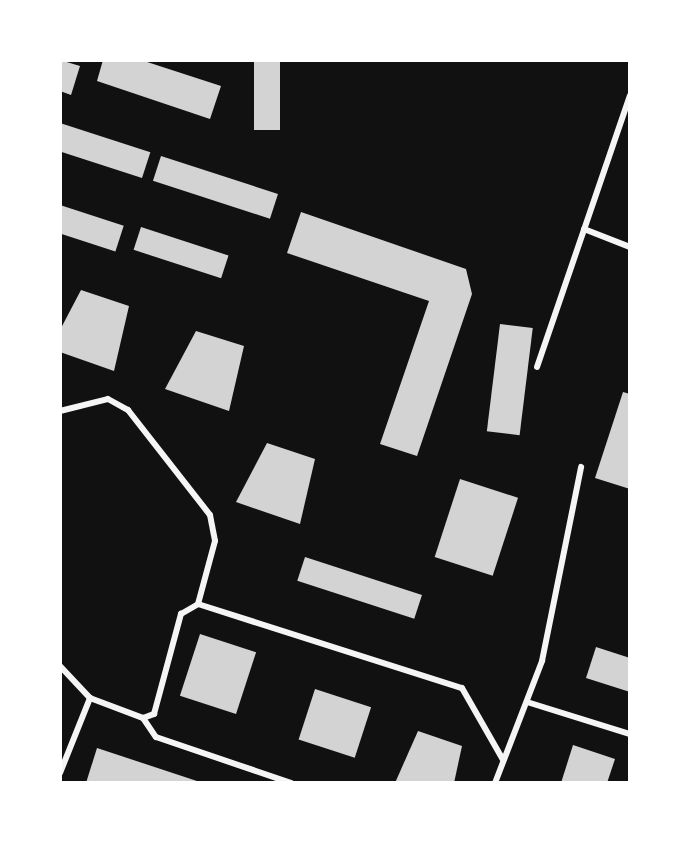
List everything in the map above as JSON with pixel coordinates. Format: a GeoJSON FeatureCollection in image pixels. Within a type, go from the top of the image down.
{"type":"FeatureCollection","features":[{"type":"Feature","properties":{"kind":"street"},"geometry":{"type":"LineString","coordinates":[[537,367],[630,95]]}},
{"type":"Feature","properties":{"kind":"street"},"geometry":{"type":"LineString","coordinates":[[584,229],[630,247]]}},
{"type":"Feature","properties":{"kind":"street"},"geometry":{"type":"LineString","coordinates":[[60,411],[108,399],[128,410],[210,515],[215,541],[198,604],[181,614],[159,702],[154,714],[143,718]]}},
{"type":"Feature","properties":{"kind":"street"},"geometry":{"type":"LineString","coordinates":[[495,783],[527,702],[554,616],[581,467]]}},
{"type":"Feature","properties":{"kind":"street"},"geometry":{"type":"LineString","coordinates":[[198,604],[462,688],[503,760]]}},
{"type":"Feature","properties":{"kind":"street"},"geometry":{"type":"LineString","coordinates":[[60,666],[90,698],[143,718],[156,737],[291,783]]}},
{"type":"Feature","properties":{"kind":"street"},"geometry":{"type":"LineString","coordinates":[[60,773],[90,698]]}},
{"type":"Feature","properties":{"kind":"street"},"geometry":{"type":"LineString","coordinates":[[527,702],[630,734]]}},
{"type":"Feature","properties":{"kind":"building"},"geometry":{"type":"Polygon","coordinates":[[[60,60],[80,66],[71,95],[60,91],[60,60]]]}},
{"type":"Feature","properties":{"kind":"building"},"geometry":{"type":"Polygon","coordinates":[[[103,60],[141,60],[221,86],[210,119],[97,81],[103,60]]]}},
{"type":"Feature","properties":{"kind":"building"},"geometry":{"type":"Polygon","coordinates":[[[254,60],[280,60],[280,130],[254,130],[254,60]]]}},
{"type":"Feature","properties":{"kind":"building"},"geometry":{"type":"Polygon","coordinates":[[[60,123],[150,152],[142,178],[60,151],[60,123]]]}},
{"type":"Feature","properties":{"kind":"building"},"geometry":{"type":"Polygon","coordinates":[[[161,156],[278,194],[270,219],[153,181],[161,156]]]}},
{"type":"Feature","properties":{"kind":"building"},"geometry":{"type":"Polygon","coordinates":[[[60,205],[124,226],[115,251],[60,233],[60,205]]]}},
{"type":"Feature","properties":{"kind":"building"},"geometry":{"type":"Polygon","coordinates":[[[301,212],[466,269],[472,294],[417,456],[380,444],[429,301],[287,253],[301,212]]]}},
{"type":"Feature","properties":{"kind":"building"},"geometry":{"type":"Polygon","coordinates":[[[141,227],[228,255],[221,278],[134,250],[141,227]]]}},
{"type":"Feature","properties":{"kind":"building"},"geometry":{"type":"Polygon","coordinates":[[[81,290],[129,306],[114,371],[60,352],[60,330],[81,290]]]}},
{"type":"Feature","properties":{"kind":"building"},"geometry":{"type":"Polygon","coordinates":[[[500,324],[533,328],[520,435],[487,431],[500,324]]]}},
{"type":"Feature","properties":{"kind":"building"},"geometry":{"type":"Polygon","coordinates":[[[196,331],[244,346],[229,411],[165,389],[196,331]]]}},
{"type":"Feature","properties":{"kind":"building"},"geometry":{"type":"Polygon","coordinates":[[[623,392],[630,394],[630,489],[595,478],[623,392]]]}},
{"type":"Feature","properties":{"kind":"building"},"geometry":{"type":"Polygon","coordinates":[[[267,443],[315,459],[300,524],[236,502],[267,443]]]}},
{"type":"Feature","properties":{"kind":"building"},"geometry":{"type":"Polygon","coordinates":[[[460,479],[518,498],[493,576],[435,557],[460,479]]]}},
{"type":"Feature","properties":{"kind":"building"},"geometry":{"type":"Polygon","coordinates":[[[305,557],[422,595],[414,619],[297,581],[305,557]]]}},
{"type":"Feature","properties":{"kind":"building"},"geometry":{"type":"Polygon","coordinates":[[[200,634],[256,652],[236,714],[180,696],[200,634]]]}},
{"type":"Feature","properties":{"kind":"building"},"geometry":{"type":"Polygon","coordinates":[[[596,647],[630,658],[630,692],[586,678],[596,647]]]}},
{"type":"Feature","properties":{"kind":"building"},"geometry":{"type":"Polygon","coordinates":[[[315,689],[371,707],[355,758],[299,739],[315,689]]]}},
{"type":"Feature","properties":{"kind":"building"},"geometry":{"type":"Polygon","coordinates":[[[418,731],[462,746],[454,783],[395,783],[418,731]]]}},
{"type":"Feature","properties":{"kind":"building"},"geometry":{"type":"Polygon","coordinates":[[[573,745],[615,759],[607,783],[561,783],[573,745]]]}},
{"type":"Feature","properties":{"kind":"building"},"geometry":{"type":"Polygon","coordinates":[[[97,748],[203,783],[86,783],[97,748]]]}}]}
